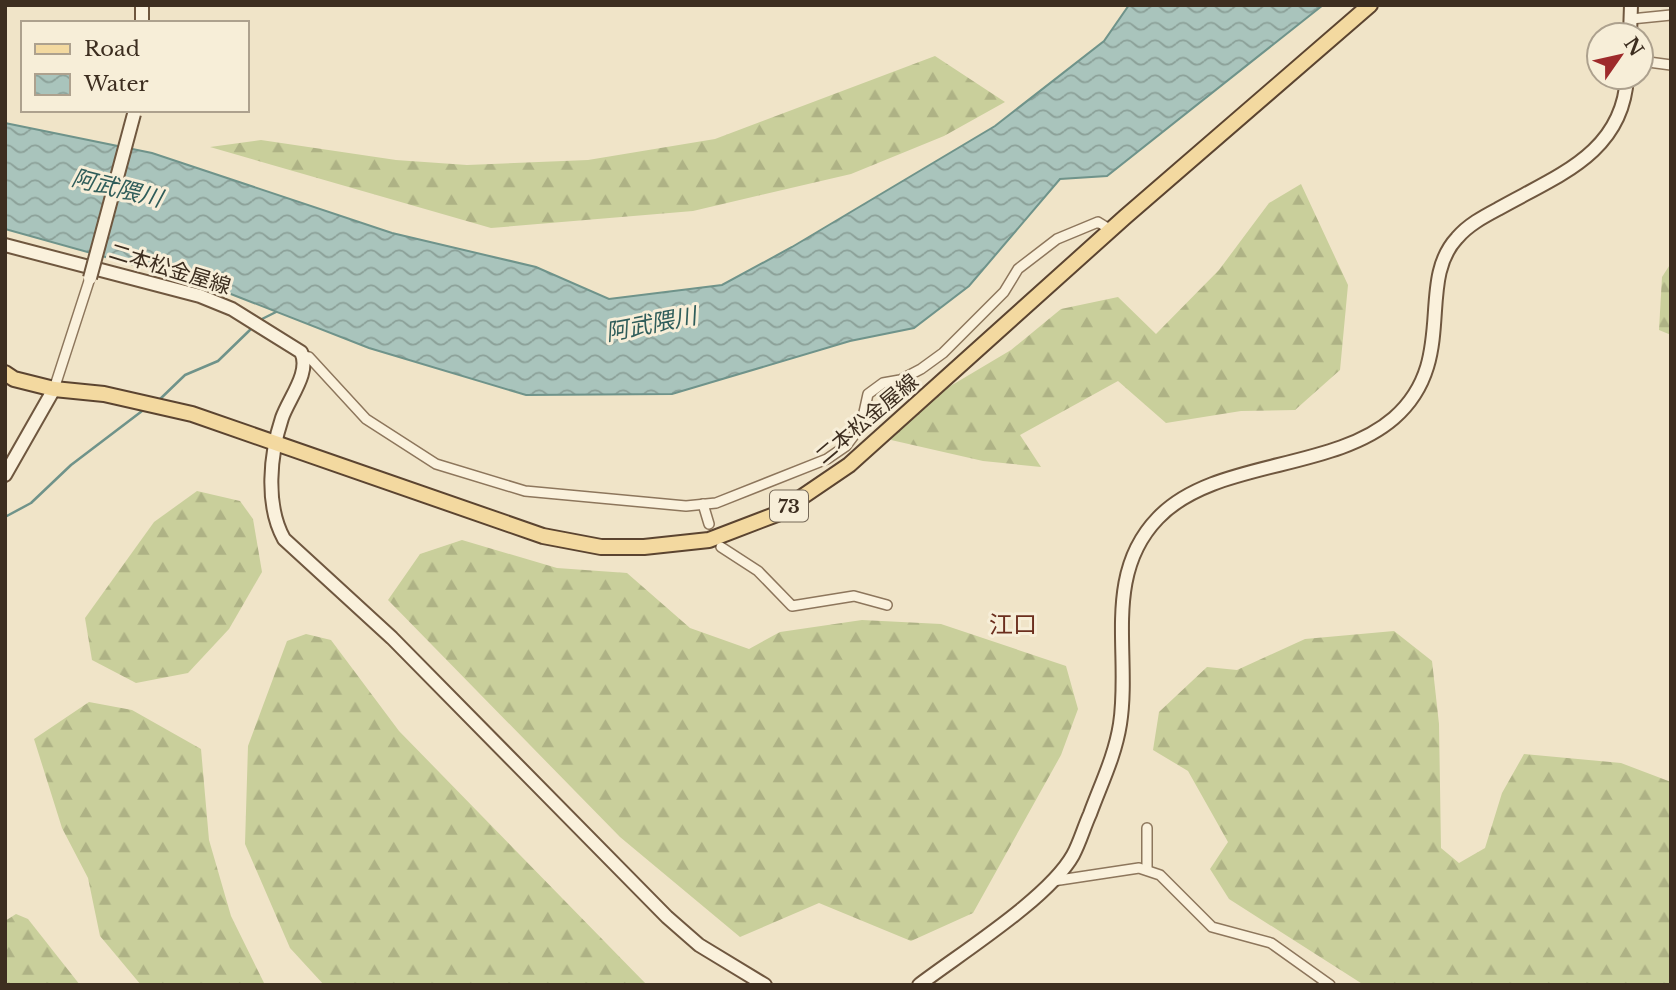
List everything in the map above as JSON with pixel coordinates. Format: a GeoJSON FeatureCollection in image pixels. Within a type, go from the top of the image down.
{"type":"FeatureCollection","features":[{"type":"Feature","properties":{"kind":"main road","name":"二本松金屋線"},"geometry":{"type":"LineString","coordinates":[[8,377],[54,389],[104,394],[192,414],[543,536],[601,547],[645,547],[709,540],[777,514],[849,465],[1111,230],[1370,5]]}},
{"type":"Feature","properties":{"kind":"street"},"geometry":{"type":"LineString","coordinates":[[1631,5],[1631,19],[1671,15]]}},
{"type":"Feature","properties":{"kind":"street"},"geometry":{"type":"LineString","coordinates":[[919,985],[1053,881],[1074,854],[1116,741],[1121,708],[1123,591],[1130,561],[1146,532],[1160,516],[1192,494],[1362,438],[1394,417],[1419,386],[1432,355],[1441,268],[1454,240],[1474,223],[1550,180],[1604,142],[1622,109],[1625,91]]}},
{"type":"Feature","properties":{"kind":"street"},"geometry":{"type":"LineString","coordinates":[[5,475],[54,389],[90,278],[135,112]]}},
{"type":"Feature","properties":{"kind":"street"},"geometry":{"type":"LineString","coordinates":[[765,985],[699,946],[667,917],[392,638],[284,539],[277,526],[270,496],[282,419],[301,373],[303,356],[309,357],[366,419],[436,464],[525,491],[686,506],[703,504],[730,499],[837,453],[856,434],[868,394],[883,383],[910,374],[943,353],[1004,292],[1018,269],[1038,252],[1057,239],[1098,222],[1111,230]]}},
{"type":"Feature","properties":{"kind":"street","name":"二本松金屋線"},"geometry":{"type":"LineString","coordinates":[[5,245],[200,296],[232,309],[297,349],[303,356]]}},
{"type":"Feature","properties":{"kind":"street"},"geometry":{"type":"LineString","coordinates":[[703,504],[709,524]]}},
{"type":"Feature","properties":{"kind":"street"},"geometry":{"type":"LineString","coordinates":[[722,547],[758,571],[792,606],[854,596],[887,605]]}},
{"type":"Feature","properties":{"kind":"street"},"geometry":{"type":"LineString","coordinates":[[1147,828],[1147,870]]}},
{"type":"Feature","properties":{"kind":"street"},"geometry":{"type":"LineString","coordinates":[[1053,881],[1139,867],[1160,875],[1212,927],[1271,943],[1331,985]]}},
{"type":"Feature","properties":{"kind":"green space"},"geometry":{"type":"Polygon","coordinates":[[[935,56],[1005,102],[944,136],[851,174],[693,211],[491,228],[210,147],[261,140],[396,160],[467,165],[588,160],[715,139],[935,56]]]}},
{"type":"Feature","properties":{"kind":"green space"},"geometry":{"type":"Polygon","coordinates":[[[1301,184],[1348,285],[1340,370],[1295,410],[1241,411],[1166,423],[1118,381],[1020,435],[1041,467],[983,461],[891,440],[905,413],[1011,350],[1061,309],[1118,297],[1156,334],[1219,270],[1269,203],[1301,184]]]}},
{"type":"Feature","properties":{"kind":"green space"},"geometry":{"type":"Polygon","coordinates":[[[1671,263],[1671,335],[1659,330],[1662,277],[1671,263]]]}},
{"type":"Feature","properties":{"kind":"green space"},"geometry":{"type":"Polygon","coordinates":[[[197,491],[240,501],[253,519],[262,572],[229,629],[188,673],[136,683],[92,660],[85,618],[154,522],[197,491]]]}},
{"type":"Feature","properties":{"kind":"green space"},"geometry":{"type":"Polygon","coordinates":[[[462,540],[557,568],[627,573],[690,628],[749,649],[780,632],[862,620],[941,624],[1066,666],[1078,709],[1061,755],[973,913],[911,941],[819,903],[740,937],[620,837],[388,600],[420,554],[462,540]]]}},
{"type":"Feature","properties":{"kind":"green space"},"geometry":{"type":"Polygon","coordinates":[[[1394,631],[1432,661],[1439,724],[1441,848],[1459,863],[1485,848],[1502,793],[1524,754],[1621,763],[1671,782],[1671,985],[1364,985],[1229,899],[1210,869],[1228,842],[1188,771],[1153,750],[1159,712],[1207,667],[1237,670],[1305,639],[1394,631]]]}},
{"type":"Feature","properties":{"kind":"green space"},"geometry":{"type":"Polygon","coordinates":[[[306,634],[331,640],[399,731],[647,985],[324,985],[290,948],[245,844],[248,746],[287,641],[306,634]]]}},
{"type":"Feature","properties":{"kind":"green space"},"geometry":{"type":"Polygon","coordinates":[[[89,702],[132,710],[201,749],[209,840],[231,916],[265,985],[141,985],[100,936],[88,878],[62,828],[34,739],[89,702]]]}},
{"type":"Feature","properties":{"kind":"green space"},"geometry":{"type":"Polygon","coordinates":[[[16,914],[28,919],[80,985],[5,985],[5,921],[16,914]]]}},
{"type":"Feature","properties":{"kind":"water","name":"阿武隈川"},"geometry":{"type":"Polygon","coordinates":[[[1129,5],[1323,5],[1107,176],[1060,179],[969,286],[914,328],[850,341],[672,394],[526,395],[369,348],[213,287],[5,229],[5,123],[152,153],[392,233],[536,267],[609,299],[722,285],[792,247],[995,126],[1104,41],[1129,5]]]}},
{"type":"Feature","properties":{"kind":"waterway"},"geometry":{"type":"LineString","coordinates":[[260,320],[276,312]]}},
{"type":"Feature","properties":{"kind":"waterway"},"geometry":{"type":"LineString","coordinates":[[158,401],[185,375],[218,361],[253,327]]}},
{"type":"Feature","properties":{"kind":"waterway"},"geometry":{"type":"LineString","coordinates":[[5,517],[31,503],[71,465],[146,408]]}},
{"type":"Feature","properties":{"kind":"district","name":"江口"},"geometry":{"type":"Point","coordinates":[1013,624]}}]}
